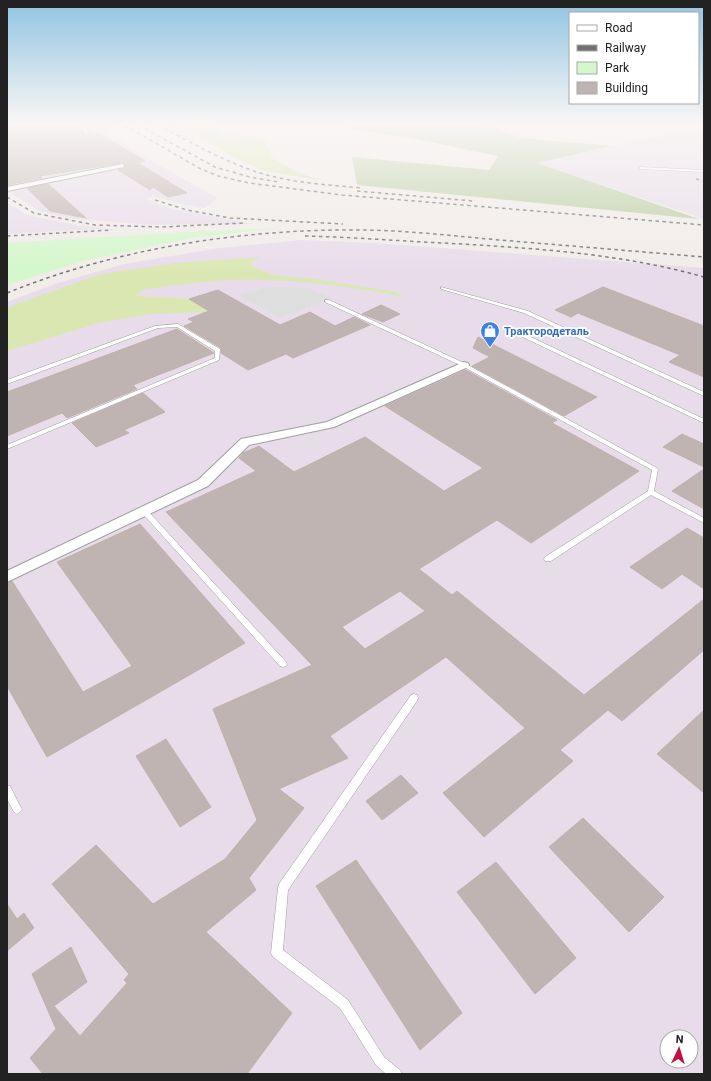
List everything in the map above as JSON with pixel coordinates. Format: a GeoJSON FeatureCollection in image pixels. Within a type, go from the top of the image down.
{"type":"FeatureCollection","features":[{"type":"Feature","properties":{"kind":"street"},"geometry":{"type":"LineString","coordinates":[[7,189],[90,172]]}},
{"type":"Feature","properties":{"kind":"street"},"geometry":{"type":"LineString","coordinates":[[7,577],[203,483],[245,442],[330,425],[464,365]]}},
{"type":"Feature","properties":{"kind":"lane"},"geometry":{"type":"LineString","coordinates":[[443,288],[526,312],[704,394]]}},
{"type":"Feature","properties":{"kind":"lane"},"geometry":{"type":"LineString","coordinates":[[327,301],[464,365],[655,469],[651,492],[548,559]]}},
{"type":"Feature","properties":{"kind":"lane"},"geometry":{"type":"LineString","coordinates":[[7,382],[157,327],[178,325],[218,350],[217,359],[7,447]]}},
{"type":"Feature","properties":{"kind":"lane"},"geometry":{"type":"LineString","coordinates":[[514,332],[704,421]]}},
{"type":"Feature","properties":{"kind":"lane"},"geometry":{"type":"LineString","coordinates":[[651,492],[704,521]]}},
{"type":"Feature","properties":{"kind":"lane"},"geometry":{"type":"LineString","coordinates":[[145,512],[283,664]]}},
{"type":"Feature","properties":{"kind":"lane"},"geometry":{"type":"LineString","coordinates":[[396,1074],[380,1061],[344,1004],[277,953],[283,888],[414,698]]}},
{"type":"Feature","properties":{"kind":"lane"},"geometry":{"type":"LineString","coordinates":[[7,789],[16,809]]}},
{"type":"Feature","properties":{"kind":"shaded area"},"geometry":{"type":"Polygon","coordinates":[[[7,172],[82,172],[7,187],[7,172]]]}},
{"type":"Feature","properties":{"kind":"shaded area"},"geometry":{"type":"Polygon","coordinates":[[[99,172],[172,172],[217,198],[205,208],[180,204],[154,196],[146,199],[173,209],[252,224],[153,225],[76,219],[41,212],[11,193],[7,193],[7,191],[99,172]]]}},
{"type":"Feature","properties":{"kind":"shaded area"},"geometry":{"type":"Polygon","coordinates":[[[565,172],[704,172],[704,219],[565,172]]]}},
{"type":"Feature","properties":{"kind":"shaded area"},"geometry":{"type":"Polygon","coordinates":[[[7,202],[27,215],[81,226],[113,228],[7,234],[7,202]]]}},
{"type":"Feature","properties":{"kind":"shaded area"},"geometry":{"type":"Polygon","coordinates":[[[301,240],[375,243],[704,268],[704,1074],[7,1074],[7,302],[58,283],[124,264],[220,248],[301,240]]]}},
{"type":"Feature","properties":{"kind":"shaded area"},"geometry":{"type":"Polygon","coordinates":[[[268,287],[307,288],[334,298],[279,318],[239,295],[268,287]]]}},
{"type":"Feature","properties":{"kind":"green space"},"geometry":{"type":"Polygon","coordinates":[[[274,172],[299,172],[318,180],[274,172]]]}},
{"type":"Feature","properties":{"kind":"green space"},"geometry":{"type":"Polygon","coordinates":[[[355,172],[564,172],[699,219],[357,185],[355,172]]]}},
{"type":"Feature","properties":{"kind":"green space"},"geometry":{"type":"Polygon","coordinates":[[[282,228],[198,237],[86,260],[7,285],[7,243],[185,232],[282,228]]]}},
{"type":"Feature","properties":{"kind":"green space"},"geometry":{"type":"Polygon","coordinates":[[[261,257],[250,262],[255,268],[273,275],[322,280],[396,292],[404,297],[340,286],[274,280],[199,282],[146,289],[135,296],[194,299],[213,312],[151,314],[99,323],[7,351],[7,308],[16,304],[101,274],[176,263],[261,257]]]}},
{"type":"Feature","properties":{"kind":"building"},"geometry":{"type":"Polygon","coordinates":[[[7,172],[62,172],[40,176],[42,178],[7,185],[7,172]]]}},
{"type":"Feature","properties":{"kind":"building"},"geometry":{"type":"Polygon","coordinates":[[[122,172],[153,172],[187,193],[168,197],[153,187],[150,190],[122,172]]]}},
{"type":"Feature","properties":{"kind":"building"},"geometry":{"type":"Polygon","coordinates":[[[48,184],[86,218],[50,211],[27,188],[48,184]]]}},
{"type":"Feature","properties":{"kind":"building"},"geometry":{"type":"Polygon","coordinates":[[[603,287],[704,326],[704,377],[669,362],[680,355],[578,313],[571,317],[555,310],[603,287]]]}},
{"type":"Feature","properties":{"kind":"building"},"geometry":{"type":"Polygon","coordinates":[[[218,290],[280,325],[310,312],[335,326],[354,317],[370,325],[293,358],[286,354],[248,370],[221,353],[221,348],[184,326],[194,322],[188,319],[209,311],[189,299],[218,290]]]}},
{"type":"Feature","properties":{"kind":"building"},"geometry":{"type":"Polygon","coordinates":[[[381,305],[400,314],[383,322],[362,314],[381,305]]]}},
{"type":"Feature","properties":{"kind":"building"},"geometry":{"type":"Polygon","coordinates":[[[177,329],[214,353],[133,385],[137,389],[67,418],[62,413],[7,436],[7,392],[177,329]]]}},
{"type":"Feature","properties":{"kind":"building"},"geometry":{"type":"Polygon","coordinates":[[[478,337],[597,397],[564,416],[472,366],[490,357],[473,348],[478,337]]]}},
{"type":"Feature","properties":{"kind":"building"},"geometry":{"type":"Polygon","coordinates":[[[466,370],[557,420],[552,423],[639,471],[531,543],[497,520],[419,569],[452,595],[457,591],[584,695],[704,599],[704,650],[622,721],[608,710],[560,750],[573,761],[484,837],[443,793],[525,728],[446,657],[330,736],[348,758],[279,789],[304,808],[249,878],[256,890],[206,932],[292,1013],[247,1074],[43,1074],[30,1058],[56,1029],[32,974],[71,947],[87,982],[54,1006],[80,1036],[127,983],[124,980],[129,974],[52,884],[96,845],[153,904],[225,859],[257,820],[213,709],[312,665],[166,512],[256,471],[239,458],[243,453],[259,446],[294,472],[365,437],[444,491],[483,468],[385,406],[466,370]],[[400,591],[342,627],[365,649],[425,611],[400,591]]]}},
{"type":"Feature","properties":{"kind":"building"},"geometry":{"type":"Polygon","coordinates":[[[143,393],[165,412],[124,430],[129,433],[96,447],[72,423],[143,393]]]}},
{"type":"Feature","properties":{"kind":"building"},"geometry":{"type":"Polygon","coordinates":[[[682,434],[704,444],[704,467],[663,447],[682,434]]]}},
{"type":"Feature","properties":{"kind":"building"},"geometry":{"type":"Polygon","coordinates":[[[704,469],[704,509],[672,491],[704,469]]]}},
{"type":"Feature","properties":{"kind":"building"},"geometry":{"type":"Polygon","coordinates":[[[140,524],[245,643],[47,757],[7,686],[7,583],[12,581],[83,692],[132,666],[57,562],[140,524]]]}},
{"type":"Feature","properties":{"kind":"building"},"geometry":{"type":"Polygon","coordinates":[[[687,528],[704,538],[704,589],[682,574],[662,589],[630,567],[687,528]]]}},
{"type":"Feature","properties":{"kind":"building"},"geometry":{"type":"Polygon","coordinates":[[[704,710],[704,793],[657,754],[704,710]]]}},
{"type":"Feature","properties":{"kind":"building"},"geometry":{"type":"Polygon","coordinates":[[[166,739],[211,807],[180,827],[136,756],[166,739]]]}},
{"type":"Feature","properties":{"kind":"building"},"geometry":{"type":"Polygon","coordinates":[[[401,775],[418,793],[382,820],[366,801],[401,775]]]}},
{"type":"Feature","properties":{"kind":"building"},"geometry":{"type":"Polygon","coordinates":[[[583,818],[664,897],[629,932],[549,847],[583,818]]]}},
{"type":"Feature","properties":{"kind":"building"},"geometry":{"type":"Polygon","coordinates":[[[356,860],[462,1013],[420,1050],[316,886],[356,860]]]}},
{"type":"Feature","properties":{"kind":"building"},"geometry":{"type":"Polygon","coordinates":[[[496,862],[576,958],[535,994],[457,892],[496,862]]]}},
{"type":"Feature","properties":{"kind":"building"},"geometry":{"type":"Polygon","coordinates":[[[7,904],[17,919],[24,913],[34,928],[7,951],[7,904]]]}},
{"type":"Feature","properties":{"kind":"railway"},"geometry":{"type":"LineString","coordinates":[[210,172],[218,176],[249,183],[342,195],[704,225]]}},
{"type":"Feature","properties":{"kind":"railway"},"geometry":{"type":"LineString","coordinates":[[234,172],[278,182]]}},
{"type":"Feature","properties":{"kind":"railway"},"geometry":{"type":"LineString","coordinates":[[258,172],[324,185],[363,188]]}},
{"type":"Feature","properties":{"kind":"railway"},"geometry":{"type":"LineString","coordinates":[[696,179],[704,181]]}},
{"type":"Feature","properties":{"kind":"railway"},"geometry":{"type":"LineString","coordinates":[[357,191],[473,201]]}},
{"type":"Feature","properties":{"kind":"railway"},"geometry":{"type":"LineString","coordinates":[[7,197],[34,213],[95,225],[162,227],[244,223]]}},
{"type":"Feature","properties":{"kind":"railway"},"geometry":{"type":"LineString","coordinates":[[155,200],[187,210],[230,218],[343,224]]}},
{"type":"Feature","properties":{"kind":"railway"},"geometry":{"type":"LineString","coordinates":[[7,236],[112,230]]}},
{"type":"Feature","properties":{"kind":"railway"},"geometry":{"type":"LineString","coordinates":[[7,293],[91,264],[135,253],[224,238],[269,233],[373,230],[704,257]]}},
{"type":"Feature","properties":{"kind":"railway"},"geometry":{"type":"LineString","coordinates":[[305,236],[477,245],[575,253],[640,262],[704,277]]}},
{"type":"Feature","properties":{"kind":"place","name":"Трактородеталь"},"geometry":{"type":"Point","coordinates":[490,348]}}]}
